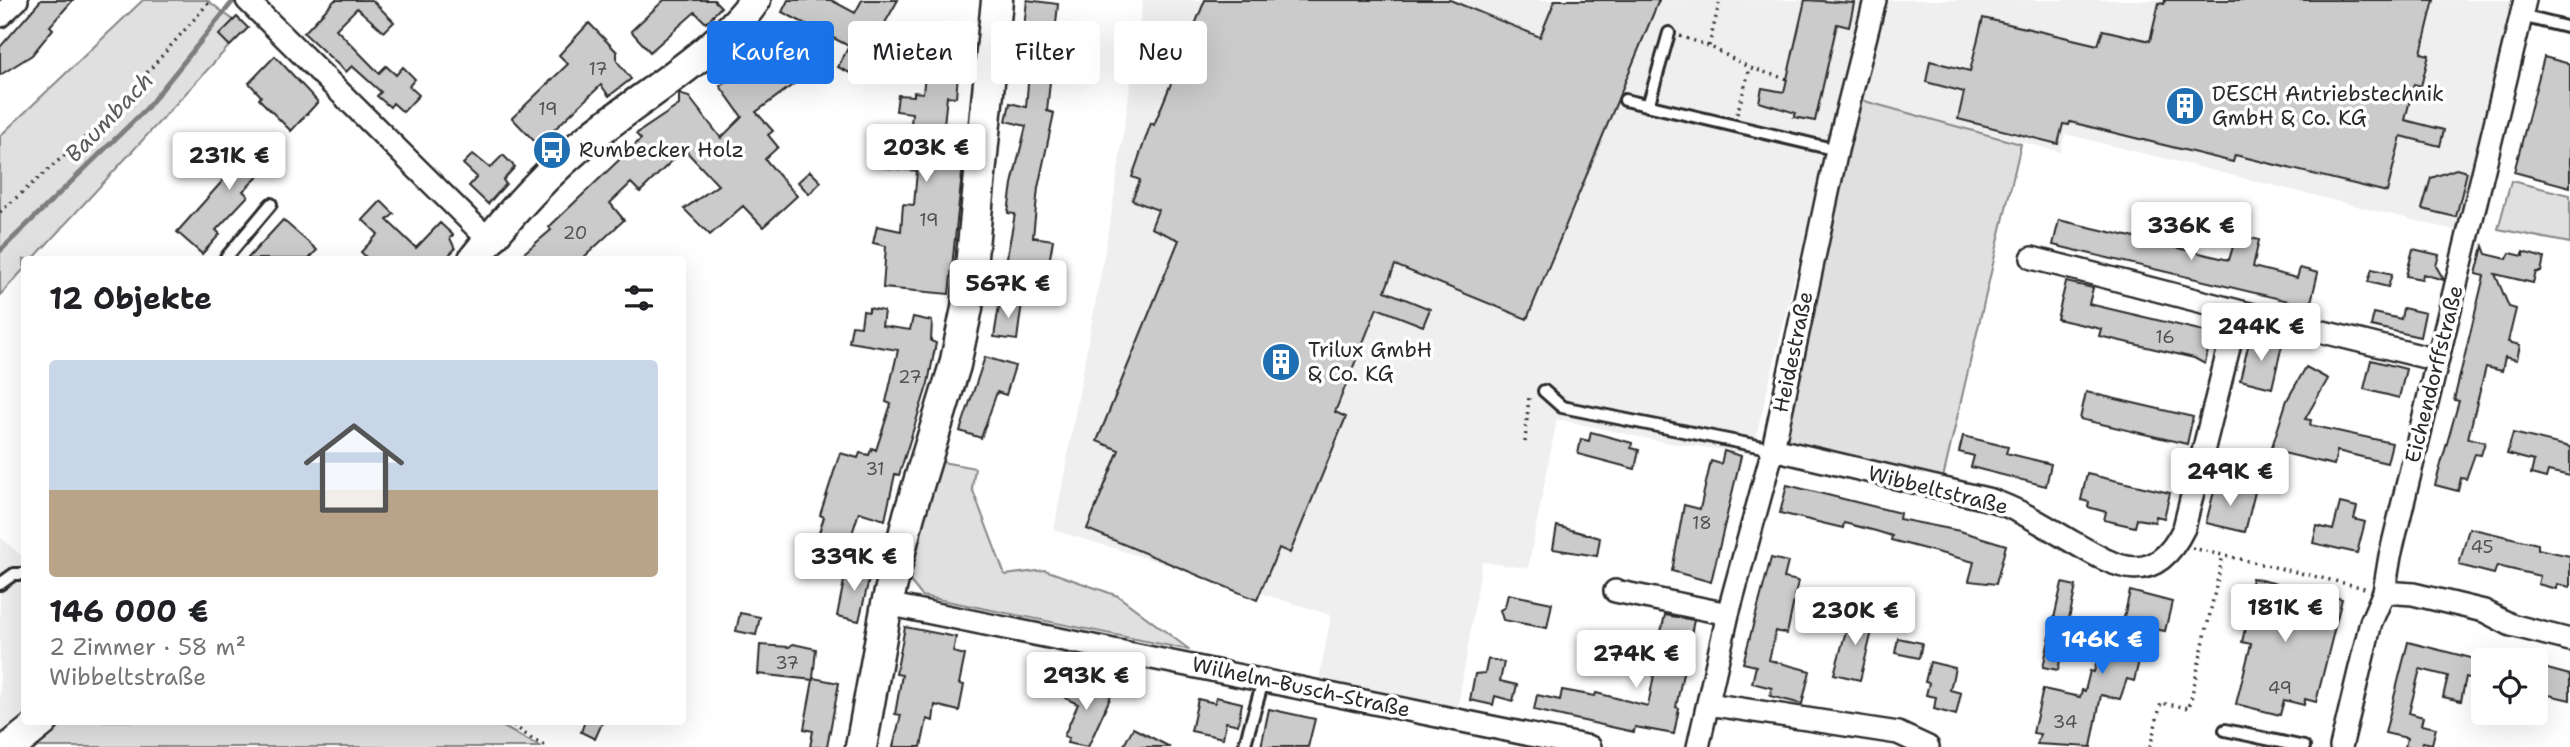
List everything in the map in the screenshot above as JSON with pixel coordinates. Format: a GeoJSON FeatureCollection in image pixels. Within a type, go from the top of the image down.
{"type":"FeatureCollection","features":[{"type":"Feature","properties":{"kind":"main road"},"geometry":{"type":"LineString","coordinates":[[482,249],[559,163],[721,37],[755,0]]}},
{"type":"Feature","properties":{"kind":"main road"},"geometry":{"type":"LineString","coordinates":[[861,747],[887,604],[909,515],[956,365],[967,308],[997,0]]}},
{"type":"Feature","properties":{"kind":"main road"},"geometry":{"type":"LineString","coordinates":[[11,747],[38,725]]}},
{"type":"Feature","properties":{"kind":"street"},"geometry":{"type":"LineString","coordinates":[[0,16],[17,0]]}},
{"type":"Feature","properties":{"kind":"street","name":"Heidestraße"},"geometry":{"type":"LineString","coordinates":[[1698,747],[1728,614],[1773,449],[1837,150],[1875,0]]}},
{"type":"Feature","properties":{"kind":"street"},"geometry":{"type":"LineString","coordinates":[[250,3],[482,249]]}},
{"type":"Feature","properties":{"kind":"street","name":"Eichendorffstraße"},"geometry":{"type":"LineString","coordinates":[[2341,747],[2371,622],[2384,592],[2437,360],[2523,8]]}},
{"type":"Feature","properties":{"kind":"street"},"geometry":{"type":"LineString","coordinates":[[2032,258],[2437,360]]}},
{"type":"Feature","properties":{"kind":"street"},"geometry":{"type":"LineString","coordinates":[[2176,544],[2190,508],[2238,311]]}},
{"type":"Feature","properties":{"kind":"street","name":"Wibbeltstraße"},"geometry":{"type":"LineString","coordinates":[[1773,449],[1991,500],[2019,510],[2119,567],[2143,568],[2158,562],[2176,544]]}},
{"type":"Feature","properties":{"kind":"street"},"geometry":{"type":"LineString","coordinates":[[1615,592],[1728,614]]}},
{"type":"Feature","properties":{"kind":"street"},"geometry":{"type":"LineString","coordinates":[[2384,592],[2413,594],[2484,611],[2511,625],[2570,640]]}},
{"type":"Feature","properties":{"kind":"street","name":"Wilhelm-Busch-Straße"},"geometry":{"type":"LineString","coordinates":[[887,604],[1264,678],[1590,747]]}},
{"type":"Feature","properties":{"kind":"street"},"geometry":{"type":"LineString","coordinates":[[1708,704],[1898,733],[1928,747]]}},
{"type":"Feature","properties":{"kind":"lane"},"geometry":{"type":"LineString","coordinates":[[2523,8],[2570,28]]}},
{"type":"Feature","properties":{"kind":"lane"},"geometry":{"type":"LineString","coordinates":[[1648,106],[1669,33]]}},
{"type":"Feature","properties":{"kind":"lane"},"geometry":{"type":"LineString","coordinates":[[1625,100],[1837,150]]}},
{"type":"Feature","properties":{"kind":"lane"},"geometry":{"type":"LineString","coordinates":[[228,256],[271,204]]}},
{"type":"Feature","properties":{"kind":"lane"},"geometry":{"type":"LineString","coordinates":[[1544,391],[1562,407],[1773,449]]}},
{"type":"Feature","properties":{"kind":"lane"},"geometry":{"type":"LineString","coordinates":[[0,584],[14,574],[21,574]]}},
{"type":"Feature","properties":{"kind":"lane"},"geometry":{"type":"LineString","coordinates":[[1244,747],[1264,678]]}},
{"type":"Feature","properties":{"kind":"lane"},"geometry":{"type":"LineString","coordinates":[[2225,730],[2304,747]]}},
{"type":"Feature","properties":{"kind":"path"},"geometry":{"type":"LineString","coordinates":[[0,212],[107,118],[211,0]]}},
{"type":"Feature","properties":{"kind":"path"},"geometry":{"type":"LineString","coordinates":[[1709,46],[1720,0]]}},
{"type":"Feature","properties":{"kind":"path"},"geometry":{"type":"LineString","coordinates":[[1669,33],[1709,46],[1750,68],[1787,79]]}},
{"type":"Feature","properties":{"kind":"path"},"geometry":{"type":"LineString","coordinates":[[1733,126],[1750,68]]}},
{"type":"Feature","properties":{"kind":"path"},"geometry":{"type":"LineString","coordinates":[[1525,442],[1529,396]]}},
{"type":"Feature","properties":{"kind":"path"},"geometry":{"type":"LineString","coordinates":[[2176,544],[2384,592]]}},
{"type":"Feature","properties":{"kind":"path"},"geometry":{"type":"LineString","coordinates":[[2150,747],[2161,703],[2189,708],[2223,555]]}},
{"type":"Feature","properties":{"kind":"path"},"geometry":{"type":"LineString","coordinates":[[513,725],[533,740],[549,747]]}},
{"type":"Feature","properties":{"kind":"shaded area"},"geometry":{"type":"Polygon","coordinates":[[[143,0],[207,0],[245,29],[36,256],[21,256],[21,272],[0,295],[0,136],[143,0]]]}},
{"type":"Feature","properties":{"kind":"shaded area"},"geometry":{"type":"Polygon","coordinates":[[[1143,0],[1867,0],[1848,81],[1816,188],[1752,454],[1663,442],[1557,419],[1528,568],[1482,562],[1456,718],[1318,685],[1331,615],[1054,530],[1111,217],[1131,84],[1207,84],[1207,21],[1140,21],[1143,0]]]}},
{"type":"Feature","properties":{"kind":"shaded area"},"geometry":{"type":"Polygon","coordinates":[[[1883,0],[2523,0],[2470,234],[2065,134],[2060,152],[1857,99],[1883,0]]]}},
{"type":"Feature","properties":{"kind":"shaded area"},"geometry":{"type":"Polygon","coordinates":[[[1857,99],[2021,144],[1943,478],[1782,442],[1857,99]]]}},
{"type":"Feature","properties":{"kind":"shaded area"},"geometry":{"type":"Polygon","coordinates":[[[2511,181],[2570,195],[2570,243],[2498,229],[2511,181]]]}},
{"type":"Feature","properties":{"kind":"shaded area"},"geometry":{"type":"Polygon","coordinates":[[[942,462],[975,468],[972,488],[1005,575],[1045,570],[1118,596],[1190,650],[922,596],[905,575],[942,462]]]}},
{"type":"Feature","properties":{"kind":"shaded area"},"geometry":{"type":"Polygon","coordinates":[[[0,537],[21,555],[21,724],[0,743],[0,537]]]}},
{"type":"Feature","properties":{"kind":"shaded area"},"geometry":{"type":"Polygon","coordinates":[[[25,725],[500,725],[541,747],[0,747],[25,725]]]}},
{"type":"Feature","properties":{"kind":"building"},"geometry":{"type":"Polygon","coordinates":[[[41,0],[73,0],[50,26],[53,29],[32,55],[0,75],[0,47],[41,0]]]}},
{"type":"Feature","properties":{"kind":"building"},"geometry":{"type":"Polygon","coordinates":[[[335,0],[372,0],[394,22],[384,32],[357,8],[336,29],[379,73],[386,66],[396,75],[403,67],[415,79],[409,86],[419,95],[403,112],[393,103],[390,107],[377,96],[381,92],[352,66],[346,72],[304,33],[335,0]]]}},
{"type":"Feature","properties":{"kind":"building"},"geometry":{"type":"Polygon","coordinates":[[[664,0],[714,0],[721,7],[706,23],[695,12],[650,52],[631,31],[664,0]]]}},
{"type":"Feature","properties":{"kind":"building"},"geometry":{"type":"Polygon","coordinates":[[[788,0],[831,0],[855,13],[862,0],[898,0],[886,21],[848,21],[848,45],[834,38],[834,21],[800,21],[782,12],[788,0]]]}},
{"type":"Feature","properties":{"kind":"building"},"geometry":{"type":"Polygon","coordinates":[[[1027,0],[1058,4],[1056,21],[1025,21],[1027,0]]]}},
{"type":"Feature","properties":{"kind":"building"},"geometry":{"type":"Polygon","coordinates":[[[1205,0],[1450,0],[1540,37],[1555,0],[1659,0],[1527,319],[1395,265],[1385,291],[1430,309],[1423,326],[1377,308],[1335,412],[1346,417],[1290,553],[1279,548],[1257,600],[1087,529],[1119,450],[1097,441],[1179,240],[1151,228],[1158,210],[1132,200],[1140,180],[1132,177],[1151,123],[1154,125],[1171,84],[1207,84],[1207,21],[1196,21],[1205,0]]]}},
{"type":"Feature","properties":{"kind":"building"},"geometry":{"type":"Polygon","coordinates":[[[1805,0],[1854,3],[1849,27],[1837,24],[1815,121],[1794,117],[1796,113],[1759,102],[1762,88],[1784,92],[1805,0]]]}},
{"type":"Feature","properties":{"kind":"building","name":"DESCH Antriebstechnik GmbH & Co. KG"},"geometry":{"type":"Polygon","coordinates":[[[2165,0],[2434,0],[2421,53],[2429,55],[2421,86],[2414,84],[2405,120],[2444,130],[2440,146],[2401,136],[2387,192],[2235,155],[2233,162],[2070,122],[2069,125],[2063,124],[2058,144],[1958,119],[1964,92],[1926,82],[1930,61],[1970,71],[1983,18],[2098,45],[2103,30],[2150,41],[2159,3],[2164,4],[2165,0]]]}},
{"type":"Feature","properties":{"kind":"building"},"geometry":{"type":"Polygon","coordinates":[[[237,17],[248,28],[230,46],[219,35],[237,17]]]}},
{"type":"Feature","properties":{"kind":"building"},"geometry":{"type":"Polygon","coordinates":[[[589,23],[617,52],[617,61],[631,79],[609,96],[601,85],[538,145],[512,118],[568,64],[559,55],[589,23]]]}},
{"type":"Feature","properties":{"kind":"building"},"geometry":{"type":"Polygon","coordinates":[[[848,48],[848,72],[838,67],[848,48]]]}},
{"type":"Feature","properties":{"kind":"building"},"geometry":{"type":"Polygon","coordinates":[[[275,56],[318,102],[291,131],[259,99],[261,96],[249,83],[275,56]]]}},
{"type":"Feature","properties":{"kind":"building"},"geometry":{"type":"Polygon","coordinates":[[[2544,57],[2570,64],[2570,187],[2514,172],[2544,57]]]}},
{"type":"Feature","properties":{"kind":"building"},"geometry":{"type":"Polygon","coordinates":[[[794,84],[756,112],[773,131],[768,135],[778,147],[765,159],[797,196],[763,227],[743,206],[710,235],[684,209],[718,185],[684,149],[640,192],[631,183],[610,203],[624,220],[585,256],[521,256],[551,230],[549,227],[641,139],[636,134],[679,105],[679,94],[689,97],[721,138],[742,117],[720,86],[794,84]]]}},
{"type":"Feature","properties":{"kind":"building"},"geometry":{"type":"Polygon","coordinates":[[[924,84],[957,84],[956,97],[947,96],[940,163],[963,165],[949,294],[883,288],[886,246],[873,243],[877,226],[901,231],[903,204],[914,205],[917,171],[880,167],[882,152],[908,156],[912,113],[896,111],[898,95],[914,96],[914,92],[923,93],[924,84]]]}},
{"type":"Feature","properties":{"kind":"building"},"geometry":{"type":"Polygon","coordinates":[[[1028,84],[1050,84],[1047,111],[1054,113],[1038,188],[1033,237],[1053,240],[1047,275],[1005,268],[1015,214],[1008,213],[1012,184],[1026,126],[1006,121],[1010,103],[1026,107],[1028,84]]]}},
{"type":"Feature","properties":{"kind":"building"},"geometry":{"type":"Polygon","coordinates":[[[250,134],[265,149],[271,143],[284,156],[268,175],[264,171],[243,191],[248,196],[216,230],[220,234],[202,254],[177,232],[227,176],[220,170],[250,134]]]}},
{"type":"Feature","properties":{"kind":"building"},"geometry":{"type":"Polygon","coordinates":[[[473,154],[490,168],[503,155],[515,167],[503,180],[506,184],[488,204],[469,186],[477,177],[463,164],[473,154]]]}},
{"type":"Feature","properties":{"kind":"building"},"geometry":{"type":"Polygon","coordinates":[[[2456,169],[2467,172],[2456,217],[2422,209],[2431,178],[2456,169]]]}},
{"type":"Feature","properties":{"kind":"building"},"geometry":{"type":"Polygon","coordinates":[[[810,171],[821,182],[809,194],[798,182],[810,171]]]}},
{"type":"Feature","properties":{"kind":"building"},"geometry":{"type":"Polygon","coordinates":[[[381,201],[394,214],[387,220],[416,248],[440,223],[453,235],[450,238],[455,249],[448,256],[365,256],[361,252],[378,234],[363,220],[381,201]]]}},
{"type":"Feature","properties":{"kind":"building"},"geometry":{"type":"Polygon","coordinates":[[[283,220],[317,250],[312,256],[250,256],[283,220]]]}},
{"type":"Feature","properties":{"kind":"building"},"geometry":{"type":"Polygon","coordinates":[[[2059,220],[2229,260],[2235,240],[2242,242],[2243,236],[2259,240],[2253,267],[2297,278],[2300,268],[2318,273],[2310,306],[2053,245],[2059,220]]]}},
{"type":"Feature","properties":{"kind":"building"},"geometry":{"type":"Polygon","coordinates":[[[2483,246],[2486,254],[2507,259],[2510,253],[2523,256],[2523,252],[2544,258],[2541,272],[2536,272],[2533,283],[2495,274],[2509,307],[2516,309],[2508,342],[2520,345],[2517,360],[2505,357],[2502,371],[2486,367],[2468,438],[2485,442],[2481,455],[2475,454],[2466,479],[2461,478],[2458,491],[2435,485],[2459,401],[2454,400],[2484,276],[2476,274],[2483,246]]]}},
{"type":"Feature","properties":{"kind":"building"},"geometry":{"type":"Polygon","coordinates":[[[2413,249],[2439,255],[2436,266],[2444,280],[2423,274],[2422,279],[2406,276],[2413,249]]]}},
{"type":"Feature","properties":{"kind":"building"},"geometry":{"type":"Polygon","coordinates":[[[2372,269],[2392,274],[2388,287],[2368,282],[2372,269]]]}},
{"type":"Feature","properties":{"kind":"building"},"geometry":{"type":"Polygon","coordinates":[[[2066,282],[2093,288],[2089,304],[2212,333],[2205,364],[2194,358],[2099,336],[2101,329],[2057,319],[2066,282]]]}},
{"type":"Feature","properties":{"kind":"building"},"geometry":{"type":"Polygon","coordinates":[[[1000,299],[1022,302],[1017,340],[994,337],[1000,299]]]}},
{"type":"Feature","properties":{"kind":"building"},"geometry":{"type":"Polygon","coordinates":[[[869,308],[884,311],[882,326],[910,330],[913,317],[932,321],[931,341],[936,343],[928,383],[899,475],[895,474],[885,520],[859,512],[841,568],[811,558],[824,517],[820,515],[840,453],[858,458],[860,453],[869,455],[872,448],[876,450],[891,404],[886,402],[898,350],[849,342],[852,325],[861,326],[863,311],[869,312],[869,308]]]}},
{"type":"Feature","properties":{"kind":"building"},"geometry":{"type":"Polygon","coordinates":[[[2403,308],[2425,313],[2420,337],[2371,326],[2374,313],[2401,319],[2403,308]]]}},
{"type":"Feature","properties":{"kind":"building"},"geometry":{"type":"Polygon","coordinates":[[[2250,338],[2282,345],[2272,388],[2240,380],[2250,338]]]}},
{"type":"Feature","properties":{"kind":"building"},"geometry":{"type":"Polygon","coordinates":[[[985,357],[1015,366],[1006,395],[997,392],[981,438],[960,431],[985,357]]]}},
{"type":"Feature","properties":{"kind":"building"},"geometry":{"type":"Polygon","coordinates":[[[2371,360],[2406,369],[2399,398],[2364,389],[2371,360]]]}},
{"type":"Feature","properties":{"kind":"building"},"geometry":{"type":"Polygon","coordinates":[[[2306,367],[2328,379],[2305,419],[2311,420],[2310,425],[2392,443],[2387,463],[2337,451],[2334,465],[2271,450],[2287,400],[2306,367]]]}},
{"type":"Feature","properties":{"kind":"building"},"geometry":{"type":"Polygon","coordinates":[[[2086,392],[2193,417],[2187,444],[2080,419],[2086,392]]]}},
{"type":"Feature","properties":{"kind":"building"},"geometry":{"type":"Polygon","coordinates":[[[1591,432],[1632,443],[1631,448],[1639,450],[1635,469],[1578,454],[1581,439],[1589,441],[1591,432]]]}},
{"type":"Feature","properties":{"kind":"building"},"geometry":{"type":"Polygon","coordinates":[[[2513,433],[2570,447],[2570,476],[2548,471],[2546,478],[2531,474],[2534,461],[2507,454],[2513,433]]]}},
{"type":"Feature","properties":{"kind":"building"},"geometry":{"type":"Polygon","coordinates":[[[1963,436],[2008,447],[2006,453],[2051,464],[2046,486],[1971,467],[1974,456],[1959,452],[1963,436]]]}},
{"type":"Feature","properties":{"kind":"building"},"geometry":{"type":"Polygon","coordinates":[[[1724,451],[1741,456],[1711,582],[1672,571],[1684,505],[1700,509],[1711,461],[1721,464],[1724,451]]]}},
{"type":"Feature","properties":{"kind":"building"},"geometry":{"type":"Polygon","coordinates":[[[2087,474],[2170,493],[2164,518],[2156,516],[2155,522],[2137,519],[2135,527],[2104,520],[2106,512],[2088,507],[2089,502],[2081,500],[2087,474]]]}},
{"type":"Feature","properties":{"kind":"building"},"geometry":{"type":"Polygon","coordinates":[[[2216,483],[2255,492],[2245,532],[2206,523],[2216,483]]]}},
{"type":"Feature","properties":{"kind":"building"},"geometry":{"type":"Polygon","coordinates":[[[1787,485],[1900,513],[1899,519],[1960,531],[2006,545],[1996,584],[1969,581],[1974,562],[1891,540],[1892,536],[1876,531],[1844,523],[1843,528],[1780,513],[1787,485]]]}},
{"type":"Feature","properties":{"kind":"building"},"geometry":{"type":"Polygon","coordinates":[[[2340,503],[2357,507],[2354,519],[2365,522],[2357,553],[2313,543],[2317,526],[2333,530],[2340,503]]]}},
{"type":"Feature","properties":{"kind":"building"},"geometry":{"type":"Polygon","coordinates":[[[1557,526],[1600,538],[1597,556],[1553,549],[1557,526]]]}},
{"type":"Feature","properties":{"kind":"building"},"geometry":{"type":"Polygon","coordinates":[[[2469,528],[2538,544],[2538,549],[2570,556],[2570,587],[2557,584],[2556,589],[2538,584],[2540,576],[2497,566],[2494,574],[2459,565],[2469,528]]]}},
{"type":"Feature","properties":{"kind":"building"},"geometry":{"type":"Polygon","coordinates":[[[1771,558],[1788,562],[1784,578],[1798,581],[1787,634],[1776,631],[1769,660],[1810,671],[1802,704],[1770,696],[1772,688],[1752,683],[1756,666],[1743,663],[1771,558]]]}},
{"type":"Feature","properties":{"kind":"building"},"geometry":{"type":"Polygon","coordinates":[[[847,566],[871,571],[859,621],[837,616],[847,566]]]}},
{"type":"Feature","properties":{"kind":"building"},"geometry":{"type":"Polygon","coordinates":[[[2252,578],[2342,599],[2316,702],[2305,699],[2304,705],[2284,700],[2280,715],[2236,704],[2251,644],[2242,642],[2248,616],[2236,613],[2242,590],[2249,592],[2252,578]]]}},
{"type":"Feature","properties":{"kind":"building"},"geometry":{"type":"Polygon","coordinates":[[[2062,583],[2076,586],[2058,670],[2043,667],[2062,583]]]}},
{"type":"Feature","properties":{"kind":"building"},"geometry":{"type":"Polygon","coordinates":[[[2130,591],[2172,602],[2165,631],[2154,629],[2146,650],[2142,649],[2134,681],[2127,679],[2120,699],[2101,695],[2091,747],[2037,744],[2040,734],[2033,733],[2043,689],[2080,697],[2082,690],[2085,691],[2090,671],[2094,672],[2102,639],[2113,642],[2116,625],[2122,626],[2130,591]]]}},
{"type":"Feature","properties":{"kind":"building"},"geometry":{"type":"Polygon","coordinates":[[[1508,594],[1552,603],[1547,628],[1503,620],[1500,610],[1505,607],[1508,594]]]}},
{"type":"Feature","properties":{"kind":"building"},"geometry":{"type":"Polygon","coordinates":[[[740,613],[760,617],[756,635],[736,631],[740,613]]]}},
{"type":"Feature","properties":{"kind":"building"},"geometry":{"type":"Polygon","coordinates":[[[1851,613],[1875,619],[1860,680],[1834,674],[1851,613]]]}},
{"type":"Feature","properties":{"kind":"building"},"geometry":{"type":"Polygon","coordinates":[[[1665,615],[1694,620],[1676,707],[1679,708],[1674,734],[1635,727],[1634,732],[1534,710],[1537,695],[1560,700],[1562,690],[1595,696],[1596,693],[1648,706],[1654,675],[1651,674],[1665,615]]]}},
{"type":"Feature","properties":{"kind":"building"},"geometry":{"type":"Polygon","coordinates":[[[905,627],[956,637],[953,652],[965,655],[959,684],[964,685],[959,711],[935,705],[933,721],[927,719],[921,747],[893,747],[901,715],[895,714],[902,675],[896,674],[905,627]]]}},
{"type":"Feature","properties":{"kind":"building"},"geometry":{"type":"Polygon","coordinates":[[[1898,638],[1922,643],[1919,658],[1895,653],[1898,638]]]}},
{"type":"Feature","properties":{"kind":"building"},"geometry":{"type":"Polygon","coordinates":[[[2408,642],[2471,658],[2471,678],[2466,677],[2461,701],[2443,697],[2448,676],[2420,669],[2409,713],[2423,717],[2421,725],[2436,728],[2432,744],[2423,742],[2421,747],[2405,747],[2407,738],[2385,733],[2408,642]]]}},
{"type":"Feature","properties":{"kind":"building"},"geometry":{"type":"Polygon","coordinates":[[[793,644],[816,649],[813,678],[839,683],[827,747],[810,747],[813,731],[804,729],[813,680],[758,674],[760,645],[789,647],[793,644]]]}},
{"type":"Feature","properties":{"kind":"building"},"geometry":{"type":"Polygon","coordinates":[[[1488,659],[1504,662],[1500,681],[1517,685],[1513,701],[1495,696],[1493,705],[1470,700],[1475,674],[1485,673],[1488,659]]]}},
{"type":"Feature","properties":{"kind":"building"},"geometry":{"type":"Polygon","coordinates":[[[1930,662],[1955,668],[1950,690],[1961,693],[1956,715],[1934,709],[1936,697],[1926,695],[1929,683],[1925,682],[1930,662]]]}},
{"type":"Feature","properties":{"kind":"building"},"geometry":{"type":"Polygon","coordinates":[[[2548,669],[2570,675],[2570,700],[2548,695],[2548,669]]]}},
{"type":"Feature","properties":{"kind":"building"},"geometry":{"type":"Polygon","coordinates":[[[1074,679],[1087,685],[1089,682],[1106,690],[1105,693],[1111,696],[1088,747],[1067,743],[1069,738],[1064,736],[1078,704],[1065,698],[1074,679]]]}},
{"type":"Feature","properties":{"kind":"building"},"geometry":{"type":"Polygon","coordinates":[[[1216,697],[1242,703],[1238,725],[1226,722],[1223,738],[1191,731],[1198,699],[1215,703],[1216,697]]]}},
{"type":"Feature","properties":{"kind":"building"},"geometry":{"type":"Polygon","coordinates":[[[1269,709],[1315,719],[1308,747],[1261,747],[1269,709]]]}},
{"type":"Feature","properties":{"kind":"building"},"geometry":{"type":"Polygon","coordinates":[[[584,725],[601,725],[595,739],[581,732],[584,725]]]}},
{"type":"Feature","properties":{"kind":"building"},"geometry":{"type":"Polygon","coordinates":[[[1133,728],[1170,747],[1123,747],[1133,728]]]}},
{"type":"Feature","properties":{"kind":"waterway","name":"Baumbach"},"geometry":{"type":"LineString","coordinates":[[0,251],[146,109],[234,0]]}},
{"type":"Feature","properties":{"kind":"place","name":"DESCH Antriebstechnik GmbH & Co. KG"},"geometry":{"type":"Point","coordinates":[2185,106]}},
{"type":"Feature","properties":{"kind":"place","name":"Rumbecker Holz"},"geometry":{"type":"Point","coordinates":[552,150]}},
{"type":"Feature","properties":{"kind":"place","name":"Trilux GmbH & Co. KG"},"geometry":{"type":"Point","coordinates":[1281,362]}}]}
